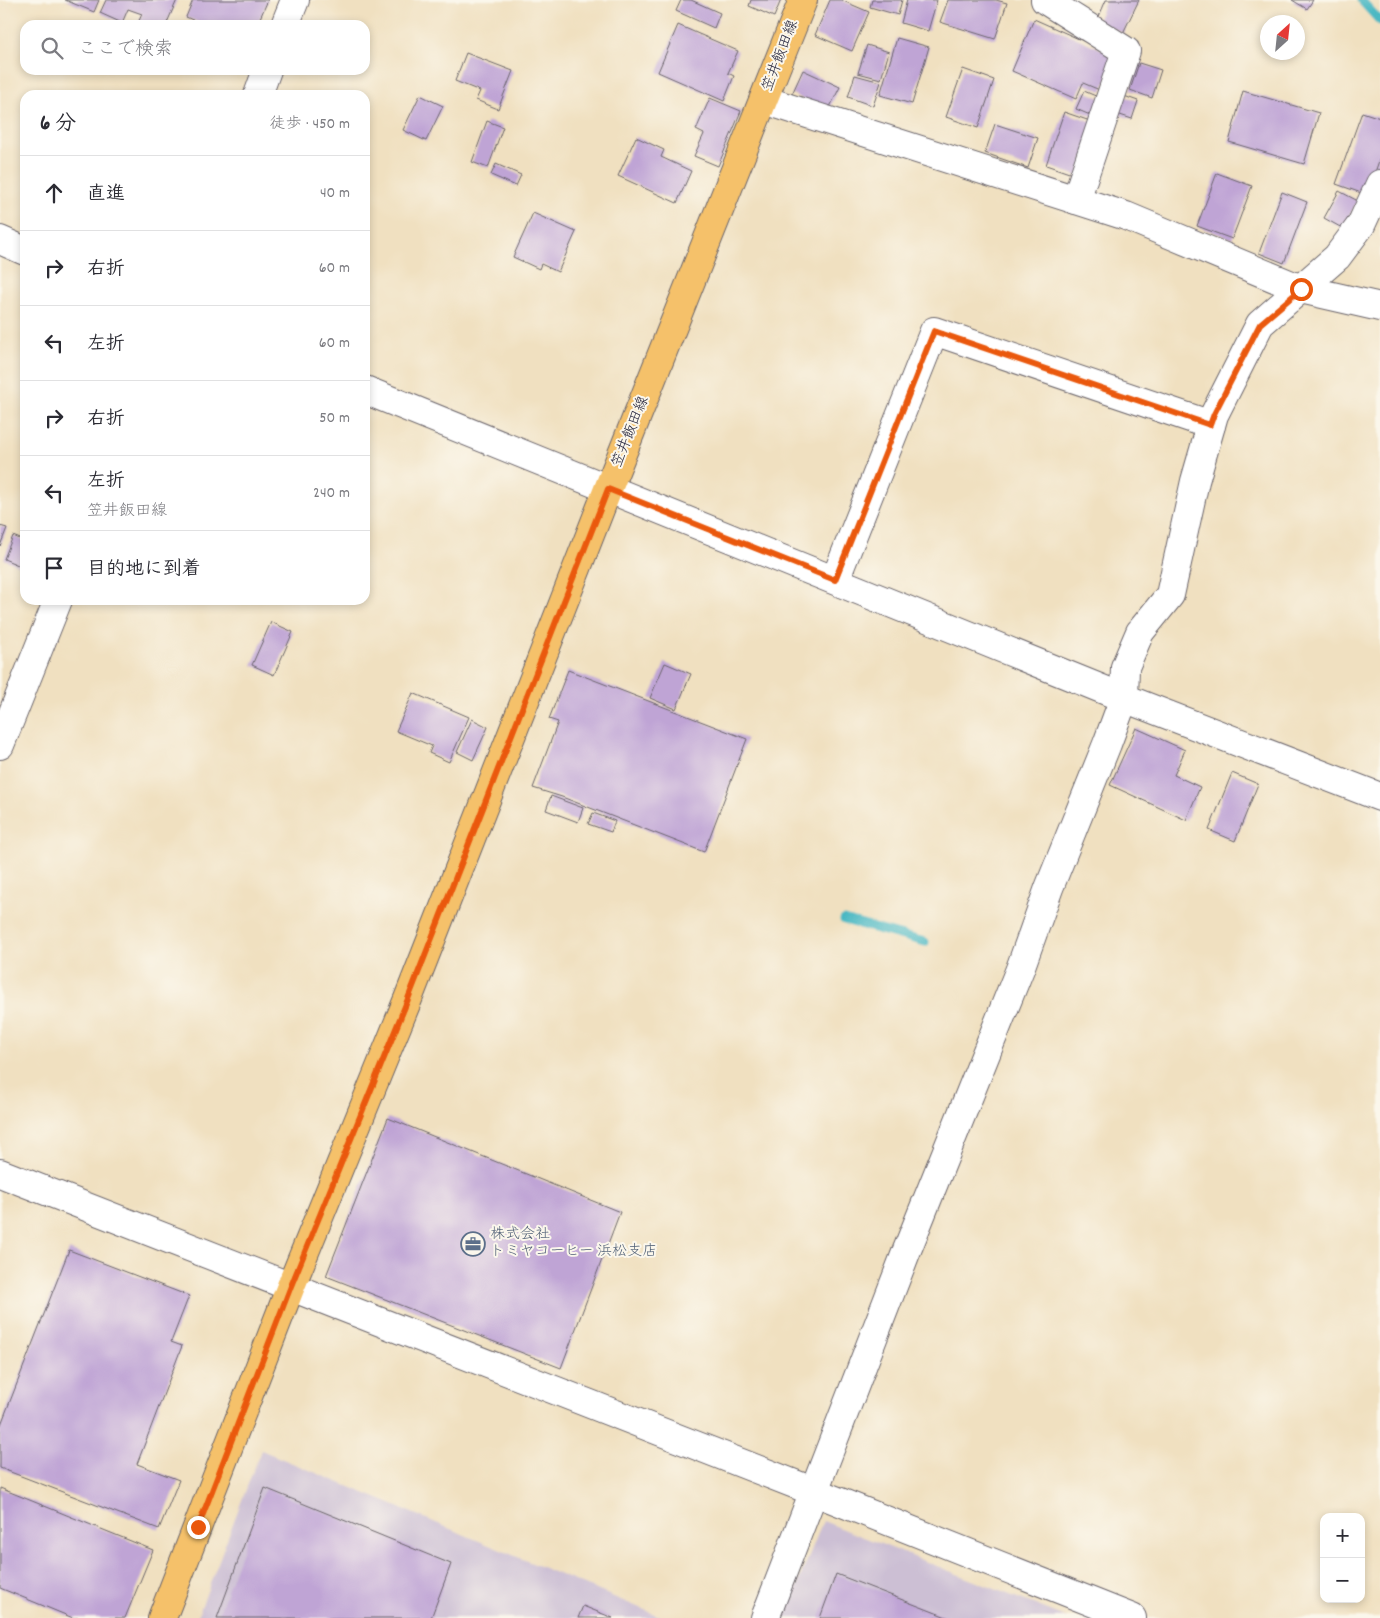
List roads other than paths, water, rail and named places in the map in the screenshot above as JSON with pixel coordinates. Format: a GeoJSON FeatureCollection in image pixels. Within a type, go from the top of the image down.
{"type":"FeatureCollection","features":[{"type":"Feature","properties":{"kind":"main road","name":"笠井飯田線"},"geometry":{"type":"LineString","coordinates":[[162,1618],[291,1286],[408,999],[608,489],[803,0]]}},
{"type":"Feature","properties":{"kind":"street"},"geometry":{"type":"LineString","coordinates":[[287,20],[295,0]]}},
{"type":"Feature","properties":{"kind":"street"},"geometry":{"type":"LineString","coordinates":[[1045,0],[1126,51],[1076,200]]}},
{"type":"Feature","properties":{"kind":"street"},"geometry":{"type":"LineString","coordinates":[[260,90],[266,75]]}},
{"type":"Feature","properties":{"kind":"street"},"geometry":{"type":"LineString","coordinates":[[764,100],[1126,216],[1301,289],[1380,307]]}},
{"type":"Feature","properties":{"kind":"street"},"geometry":{"type":"LineString","coordinates":[[765,1618],[907,1250],[1020,969],[1049,888],[1124,698],[1125,667],[1140,632],[1170,595],[1195,481],[1214,414],[1260,324],[1337,257],[1361,224],[1380,184]]}},
{"type":"Feature","properties":{"kind":"street"},"geometry":{"type":"LineString","coordinates":[[0,240],[20,249]]}},
{"type":"Feature","properties":{"kind":"street"},"geometry":{"type":"LineString","coordinates":[[835,580],[934,331],[1210,425]]}},
{"type":"Feature","properties":{"kind":"street"},"geometry":{"type":"LineString","coordinates":[[370,392],[1124,698],[1380,797]]}},
{"type":"Feature","properties":{"kind":"street"},"geometry":{"type":"LineString","coordinates":[[0,745],[56,605]]}},
{"type":"Feature","properties":{"kind":"street"},"geometry":{"type":"LineString","coordinates":[[0,1173],[1132,1618]]}},
{"type":"Feature","properties":{"kind":"waterway"},"geometry":{"type":"LineString","coordinates":[[1361,0],[1380,21]]}},
{"type":"Feature","properties":{"kind":"waterway"},"geometry":{"type":"LineString","coordinates":[[844,920],[925,942]]}},
{"type":"Feature","properties":{"kind":"place","name":"株式会社 トミヤコーヒー 浜松支店"},"geometry":{"type":"Point","coordinates":[473,1244]}}]}
